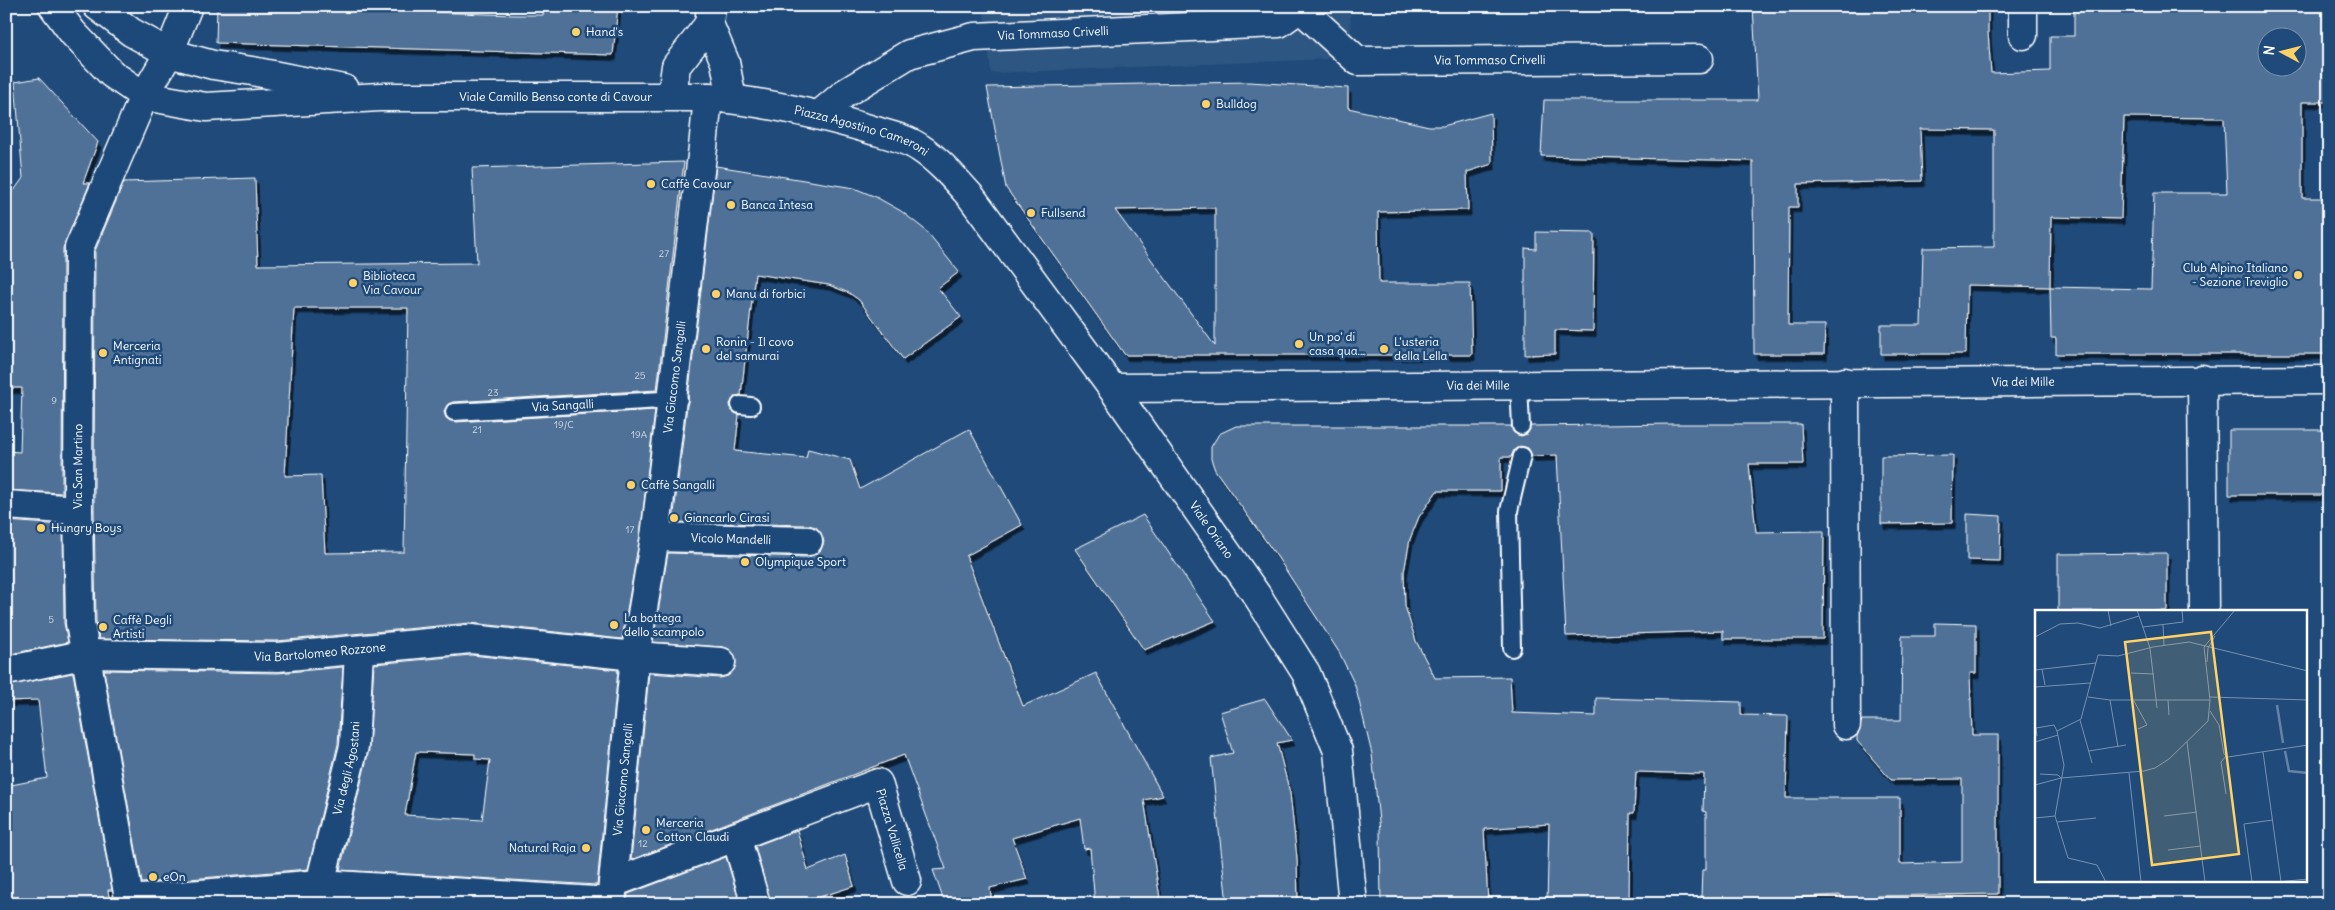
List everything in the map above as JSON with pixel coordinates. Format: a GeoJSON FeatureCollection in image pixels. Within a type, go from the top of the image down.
{"type":"FeatureCollection","features":[{"type":"Feature","properties":{"kind":"street"},"geometry":{"type":"LineString","coordinates":[[52,6],[73,33],[112,74],[144,96]]}},
{"type":"Feature","properties":{"kind":"street","name":"Viale Camillo Benso conte di Cavour"},"geometry":{"type":"LineString","coordinates":[[97,6],[131,32],[169,53],[213,66],[252,71],[380,97]]}},
{"type":"Feature","properties":{"kind":"street","name":"Via San Martino"},"geometry":{"type":"LineString","coordinates":[[130,902],[80,623],[78,510],[79,248],[144,96],[169,53],[188,6]]}},
{"type":"Feature","properties":{"kind":"street"},"geometry":{"type":"LineString","coordinates":[[2023,6],[2023,35]]}},
{"type":"Feature","properties":{"kind":"street","name":"Via Tommaso Crivelli"},"geometry":{"type":"LineString","coordinates":[[820,114],[845,93],[909,54],[974,37],[1279,23],[1302,8],[1358,61],[1699,59]]}},
{"type":"Feature","properties":{"kind":"street"},"geometry":{"type":"LineString","coordinates":[[672,96],[676,66],[710,15]]}},
{"type":"Feature","properties":{"kind":"street","name":"Via Giacomo Sangalli"},"geometry":{"type":"LineString","coordinates":[[612,896],[635,656],[676,399],[703,147],[720,98],[724,62],[710,15]]}},
{"type":"Feature","properties":{"kind":"street","name":"Viale Camillo Benso conte di Cavour"},"geometry":{"type":"LineString","coordinates":[[144,96],[206,107],[380,97],[672,96],[720,98]]}},
{"type":"Feature","properties":{"kind":"street","name":"Piazza Agostino Cameroni"},"geometry":{"type":"LineString","coordinates":[[720,98],[820,114],[883,133],[919,147],[947,170],[972,198]]}},
{"type":"Feature","properties":{"kind":"street","name":"Viale Oriano"},"geometry":{"type":"LineString","coordinates":[[972,198],[1112,388],[1258,597],[1306,673],[1338,751],[1353,904]]}},
{"type":"Feature","properties":{"kind":"street"},"geometry":{"type":"LineString","coordinates":[[2202,379],[2204,610]]}},
{"type":"Feature","properties":{"kind":"street","name":"Via dei Mille"},"geometry":{"type":"LineString","coordinates":[[1112,388],[2202,379],[2329,380]]}},
{"type":"Feature","properties":{"kind":"street"},"geometry":{"type":"LineString","coordinates":[[1845,382],[1846,725]]}},
{"type":"Feature","properties":{"kind":"street"},"geometry":{"type":"LineString","coordinates":[[6,505],[78,510]]}},
{"type":"Feature","properties":{"kind":"street","name":"Vicolo Mandelli"},"geometry":{"type":"LineString","coordinates":[[655,537],[808,541]]}},
{"type":"Feature","properties":{"kind":"street","name":"Via Bartolomeo Rozzone"},"geometry":{"type":"LineString","coordinates":[[6,671],[87,654],[278,657],[471,639],[635,656]]}},
{"type":"Feature","properties":{"kind":"street","name":"Via degli Agostani"},"geometry":{"type":"LineString","coordinates":[[320,884],[354,746],[358,651]]}},
{"type":"Feature","properties":{"kind":"street"},"geometry":{"type":"LineString","coordinates":[[635,656],[721,662]]}},
{"type":"Feature","properties":{"kind":"street","name":"Piazza Vallicella"},"geometry":{"type":"LineString","coordinates":[[736,837],[878,783],[908,881]]}},
{"type":"Feature","properties":{"kind":"street"},"geometry":{"type":"LineString","coordinates":[[130,902],[320,884],[612,896],[736,837],[756,904]]}},
{"type":"Feature","properties":{"kind":"lane"},"geometry":{"type":"LineString","coordinates":[[1519,385],[1521,426]]}},
{"type":"Feature","properties":{"kind":"lane","name":"Via Sangalli"},"geometry":{"type":"LineString","coordinates":[[454,412],[676,399]]}},
{"type":"Feature","properties":{"kind":"lane"},"geometry":{"type":"LineString","coordinates":[[1512,648],[1508,510],[1522,456]]}},
{"type":"Feature","properties":{"kind":"shaded area"},"geometry":{"type":"Polygon","coordinates":[[[983,6],[1350,6],[1351,40],[1327,59],[991,73],[983,6]]]}},
{"type":"Feature","properties":{"kind":"building"},"geometry":{"type":"Polygon","coordinates":[[[217,6],[431,6],[431,12],[543,15],[544,6],[618,6],[613,55],[216,43],[217,6]]]}},
{"type":"Feature","properties":{"kind":"building"},"geometry":{"type":"Polygon","coordinates":[[[1753,6],[1988,6],[1991,73],[2050,71],[2050,36],[2074,36],[2074,6],[2111,6],[2111,8],[2329,6],[2329,102],[2302,102],[2302,198],[2329,198],[2329,354],[2056,354],[2056,338],[2051,338],[2050,287],[1967,285],[1966,354],[1881,354],[1881,325],[1921,325],[1923,248],[1994,247],[1994,130],[1920,129],[1922,181],[1798,184],[1798,207],[1789,207],[1788,325],[1825,325],[1824,354],[1754,354],[1753,161],[1541,156],[1544,100],[1758,100],[1753,6]],[[2124,117],[2121,219],[2051,217],[2050,287],[2151,289],[2154,193],[2227,193],[2224,118],[2124,117]]]}},
{"type":"Feature","properties":{"kind":"building"},"geometry":{"type":"Polygon","coordinates":[[[39,78],[98,142],[83,183],[90,183],[63,248],[62,493],[6,490],[6,451],[20,452],[22,388],[6,388],[6,202],[23,178],[15,82],[39,78]]]}},
{"type":"Feature","properties":{"kind":"building"},"geometry":{"type":"Polygon","coordinates":[[[1249,82],[1348,88],[1348,108],[1429,126],[1443,126],[1491,113],[1492,164],[1467,172],[1468,210],[1378,212],[1379,283],[1470,283],[1472,355],[1125,355],[1006,188],[987,87],[1249,82]],[[1215,208],[1115,210],[1215,346],[1215,208]]]}},
{"type":"Feature","properties":{"kind":"building"},"geometry":{"type":"Polygon","coordinates":[[[684,162],[657,390],[453,402],[448,404],[444,412],[446,418],[455,422],[655,410],[640,535],[622,639],[470,623],[277,641],[99,639],[96,621],[94,510],[95,251],[124,182],[255,178],[258,265],[477,263],[472,168],[684,162]],[[294,308],[285,476],[321,475],[325,553],[404,552],[408,308],[294,308]]]}},
{"type":"Feature","properties":{"kind":"building"},"geometry":{"type":"Polygon","coordinates":[[[716,166],[854,188],[876,197],[901,211],[924,229],[959,272],[938,288],[961,317],[903,359],[859,300],[849,293],[829,285],[755,274],[741,395],[735,396],[730,404],[731,410],[739,415],[735,451],[806,458],[808,449],[850,460],[860,489],[969,429],[1022,525],[966,556],[1023,706],[1096,673],[1163,796],[1144,800],[1161,904],[1095,904],[1090,848],[1084,849],[1080,818],[1012,838],[1027,879],[990,888],[992,904],[945,904],[933,870],[946,869],[904,755],[631,860],[649,673],[720,678],[728,676],[734,670],[736,664],[735,655],[729,649],[723,647],[653,642],[668,553],[808,557],[821,550],[824,542],[821,533],[816,527],[808,525],[673,522],[716,166]]]}},
{"type":"Feature","properties":{"kind":"building"},"geometry":{"type":"Polygon","coordinates":[[[1536,232],[1594,233],[1593,331],[1555,330],[1555,354],[1525,355],[1525,248],[1536,249],[1536,232]]]}},
{"type":"Feature","properties":{"kind":"building"},"geometry":{"type":"Polygon","coordinates":[[[1801,424],[1803,464],[1749,464],[1756,532],[1824,531],[1823,639],[1723,639],[1723,631],[1566,636],[1557,455],[1532,456],[1528,448],[1520,446],[1514,450],[1511,457],[1501,457],[1501,491],[1437,491],[1419,517],[1410,539],[1404,572],[1405,606],[1416,641],[1435,678],[1510,677],[1512,713],[1596,716],[1596,698],[1741,702],[1741,715],[1788,716],[1786,798],[1900,798],[1900,864],[1962,862],[1962,779],[1891,780],[1857,741],[1857,735],[1862,720],[1901,720],[1902,636],[1935,636],[1935,623],[1976,624],[1976,673],[1970,673],[1972,735],[1998,735],[1998,894],[1877,896],[1877,904],[1842,904],[1841,895],[1785,898],[1785,904],[1705,904],[1704,897],[1701,897],[1702,870],[1706,870],[1706,812],[1703,811],[1704,774],[1636,772],[1634,813],[1630,813],[1629,904],[1547,904],[1549,824],[1484,829],[1488,902],[1439,900],[1439,904],[1381,904],[1380,831],[1372,754],[1355,685],[1339,652],[1278,558],[1215,470],[1211,459],[1211,447],[1219,434],[1236,426],[1511,426],[1513,432],[1521,436],[1527,434],[1531,426],[1801,424]]]}},
{"type":"Feature","properties":{"kind":"building"},"geometry":{"type":"Polygon","coordinates":[[[2229,430],[2329,430],[2329,495],[2229,495],[2229,430]]]}},
{"type":"Feature","properties":{"kind":"building"},"geometry":{"type":"Polygon","coordinates":[[[1953,455],[1952,523],[1881,524],[1881,456],[1953,455]]]}},
{"type":"Feature","properties":{"kind":"building"},"geometry":{"type":"Polygon","coordinates":[[[1967,514],[2001,516],[2000,561],[1967,560],[1967,514]]]}},
{"type":"Feature","properties":{"kind":"building"},"geometry":{"type":"Polygon","coordinates":[[[1143,515],[1215,621],[1144,650],[1075,549],[1143,515]]]}},
{"type":"Feature","properties":{"kind":"building"},"geometry":{"type":"Polygon","coordinates":[[[6,521],[63,525],[64,623],[68,642],[6,655],[6,521]]]}},
{"type":"Feature","properties":{"kind":"building"},"geometry":{"type":"Polygon","coordinates":[[[2167,553],[2167,610],[2058,610],[2058,554],[2167,553]]]}},
{"type":"Feature","properties":{"kind":"building"},"geometry":{"type":"Polygon","coordinates":[[[471,655],[618,670],[597,885],[340,870],[369,750],[374,664],[471,655]],[[416,752],[405,815],[482,820],[490,760],[475,759],[475,754],[416,752]]]}},
{"type":"Feature","properties":{"kind":"building"},"geometry":{"type":"Polygon","coordinates":[[[343,667],[338,744],[308,869],[142,883],[104,670],[278,673],[343,667]]]}},
{"type":"Feature","properties":{"kind":"building"},"geometry":{"type":"Polygon","coordinates":[[[73,673],[112,890],[108,890],[110,904],[6,904],[6,786],[47,778],[38,700],[6,701],[6,686],[73,673]]]}},
{"type":"Feature","properties":{"kind":"building"},"geometry":{"type":"Polygon","coordinates":[[[1265,699],[1292,740],[1277,743],[1290,793],[1297,858],[1298,904],[1227,904],[1211,758],[1233,753],[1220,712],[1265,699]]]}},
{"type":"Feature","properties":{"kind":"building"},"geometry":{"type":"Polygon","coordinates":[[[797,830],[808,870],[845,855],[854,886],[798,904],[771,904],[755,846],[797,830]]]}},
{"type":"Feature","properties":{"kind":"building"},"geometry":{"type":"Polygon","coordinates":[[[726,857],[740,904],[627,904],[628,894],[726,857]]]}},
{"type":"Feature","properties":{"kind":"place","name":"Hand's"},"geometry":{"type":"Point","coordinates":[576,32]}},
{"type":"Feature","properties":{"kind":"place","name":"Bulldog"},"geometry":{"type":"Point","coordinates":[1206,104]}},
{"type":"Feature","properties":{"kind":"place","name":"Caffè Cavour"},"geometry":{"type":"Point","coordinates":[651,184]}},
{"type":"Feature","properties":{"kind":"place","name":"Banca Intesa"},"geometry":{"type":"Point","coordinates":[731,205]}},
{"type":"Feature","properties":{"kind":"place","name":"Fullsend"},"geometry":{"type":"Point","coordinates":[1031,213]}},
{"type":"Feature","properties":{"kind":"place","name":"Club Alpino Italiano - Sezione Treviglio"},"geometry":{"type":"Point","coordinates":[2298,275]}},
{"type":"Feature","properties":{"kind":"place","name":"Biblioteca Via Cavour"},"geometry":{"type":"Point","coordinates":[353,283]}},
{"type":"Feature","properties":{"kind":"place","name":"Manu di forbici"},"geometry":{"type":"Point","coordinates":[716,294]}},
{"type":"Feature","properties":{"kind":"place","name":"Un po' di casa qua..."},"geometry":{"type":"Point","coordinates":[1299,344]}},
{"type":"Feature","properties":{"kind":"place","name":"Ronin - Il covo del samurai"},"geometry":{"type":"Point","coordinates":[706,349]}},
{"type":"Feature","properties":{"kind":"place","name":"L'usteria della Lella"},"geometry":{"type":"Point","coordinates":[1384,349]}},
{"type":"Feature","properties":{"kind":"place","name":"Merceria Antignati"},"geometry":{"type":"Point","coordinates":[103,353]}},
{"type":"Feature","properties":{"kind":"place","name":"Caffè Sangalli"},"geometry":{"type":"Point","coordinates":[631,485]}},
{"type":"Feature","properties":{"kind":"place","name":"Giancarlo Cirasi"},"geometry":{"type":"Point","coordinates":[674,518]}},
{"type":"Feature","properties":{"kind":"place","name":"Hungry Boys"},"geometry":{"type":"Point","coordinates":[41,528]}},
{"type":"Feature","properties":{"kind":"place","name":"Olympique Sport"},"geometry":{"type":"Point","coordinates":[745,562]}},
{"type":"Feature","properties":{"kind":"place","name":"La bottega dello scampolo"},"geometry":{"type":"Point","coordinates":[614,625]}},
{"type":"Feature","properties":{"kind":"place","name":"Caffè Degli Artisti"},"geometry":{"type":"Point","coordinates":[103,627]}},
{"type":"Feature","properties":{"kind":"place","name":"Merceria Cotton Claudi"},"geometry":{"type":"Point","coordinates":[646,830]}},
{"type":"Feature","properties":{"kind":"place","name":"Natural Raja"},"geometry":{"type":"Point","coordinates":[586,848]}},
{"type":"Feature","properties":{"kind":"place","name":"eOn"},"geometry":{"type":"Point","coordinates":[153,877]}}]}
